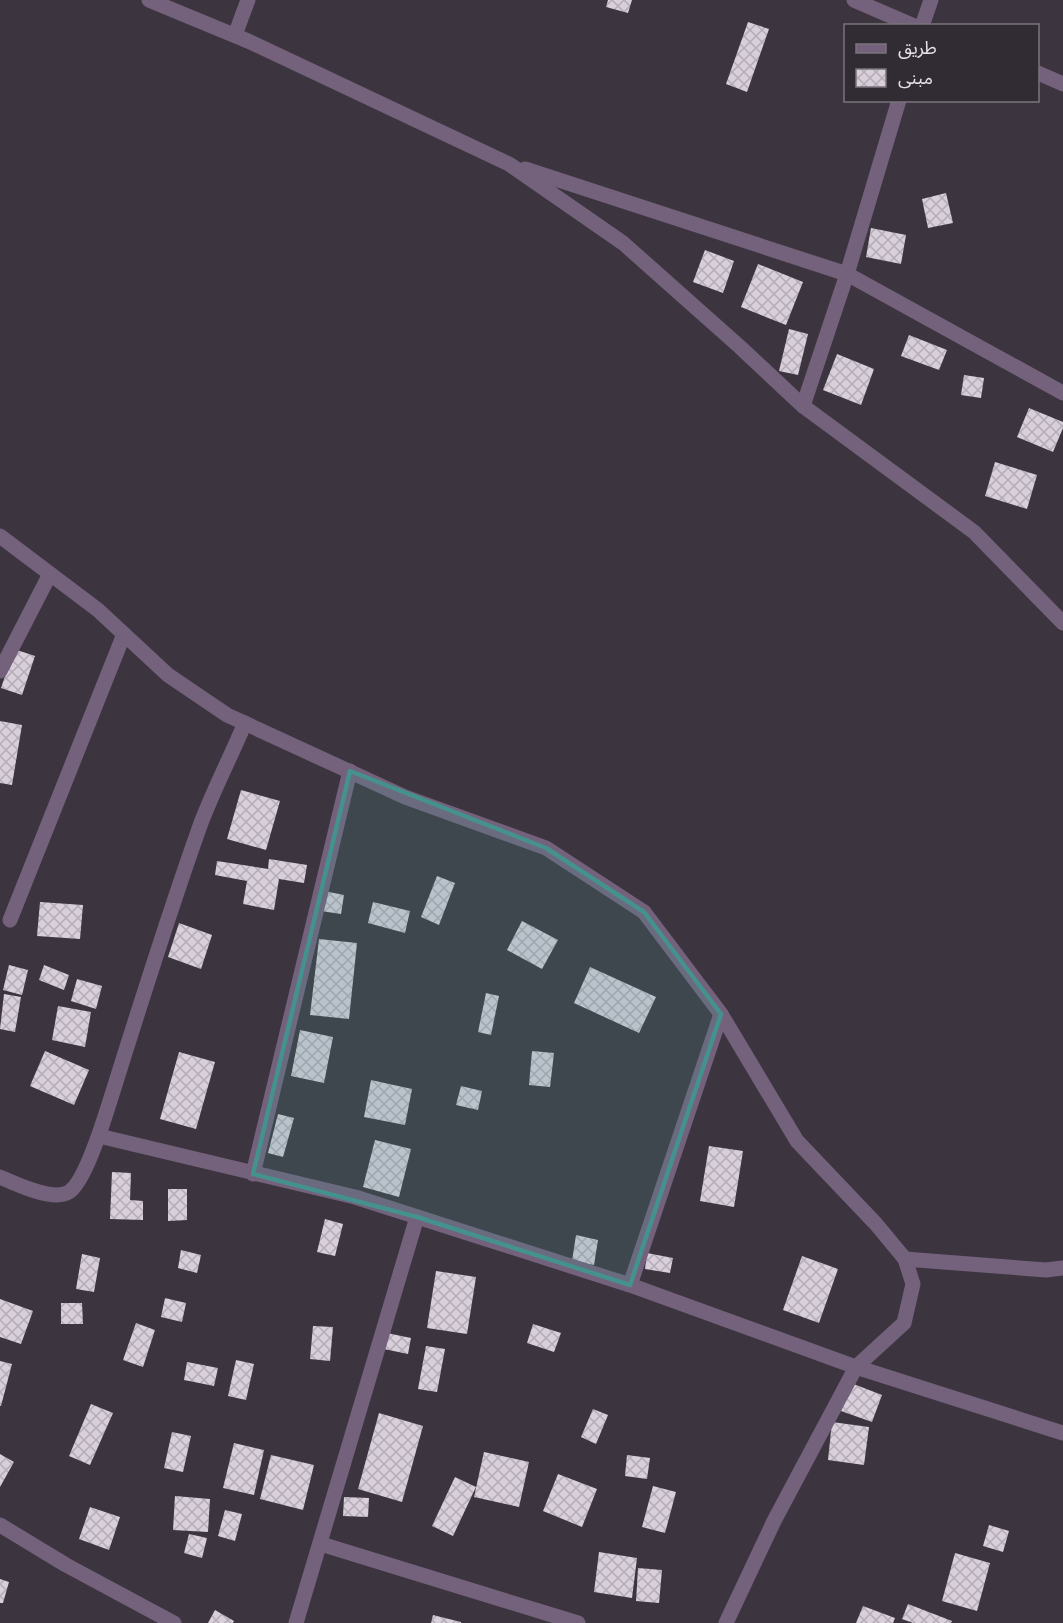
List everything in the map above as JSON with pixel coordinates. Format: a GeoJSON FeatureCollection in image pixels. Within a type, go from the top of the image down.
{"type":"FeatureCollection","features":[{"type":"Feature","properties":{"kind":"street"},"geometry":{"type":"LineString","coordinates":[[149,0],[235,35],[509,164],[847,274],[1063,393]]}},
{"type":"Feature","properties":{"kind":"street"},"geometry":{"type":"LineString","coordinates":[[235,35],[248,0]]}},
{"type":"Feature","properties":{"kind":"street"},"geometry":{"type":"LineString","coordinates":[[854,0],[909,24]]}},
{"type":"Feature","properties":{"kind":"street"},"geometry":{"type":"LineString","coordinates":[[923,24],[931,0]]}},
{"type":"Feature","properties":{"kind":"street"},"geometry":{"type":"LineString","coordinates":[[1039,73],[1063,84]]}},
{"type":"Feature","properties":{"kind":"street"},"geometry":{"type":"LineString","coordinates":[[803,406],[847,274],[898,102]]}},
{"type":"Feature","properties":{"kind":"street"},"geometry":{"type":"LineString","coordinates":[[509,164],[622,243],[740,346],[803,406],[974,532],[1063,623]]}},
{"type":"Feature","properties":{"kind":"street"},"geometry":{"type":"LineString","coordinates":[[0,536],[98,610],[168,675],[227,715],[405,797],[546,848],[644,912],[721,1014],[797,1141],[876,1224],[905,1259],[913,1284],[904,1323],[856,1367],[774,1521],[726,1623]]}},
{"type":"Feature","properties":{"kind":"street"},"geometry":{"type":"LineString","coordinates":[[0,671],[50,574]]}},
{"type":"Feature","properties":{"kind":"street"},"geometry":{"type":"LineString","coordinates":[[10,920],[124,634]]}},
{"type":"Feature","properties":{"kind":"street"},"geometry":{"type":"LineString","coordinates":[[0,1177],[23,1188],[55,1195],[68,1193],[75,1187],[99,1136],[202,822],[245,723]]}},
{"type":"Feature","properties":{"kind":"street"},"geometry":{"type":"LineString","coordinates":[[253,1174],[350,771]]}},
{"type":"Feature","properties":{"kind":"street"},"geometry":{"type":"LineString","coordinates":[[630,1285],[721,1014]]}},
{"type":"Feature","properties":{"kind":"street"},"geometry":{"type":"LineString","coordinates":[[99,1136],[355,1197],[630,1285],[856,1367],[1063,1432]]}},
{"type":"Feature","properties":{"kind":"street"},"geometry":{"type":"LineString","coordinates":[[296,1623],[417,1217]]}},
{"type":"Feature","properties":{"kind":"street"},"geometry":{"type":"LineString","coordinates":[[905,1259],[1046,1270],[1063,1268]]}},
{"type":"Feature","properties":{"kind":"street"},"geometry":{"type":"LineString","coordinates":[[0,1525],[66,1565],[174,1623]]}},
{"type":"Feature","properties":{"kind":"street"},"geometry":{"type":"LineString","coordinates":[[321,1544],[578,1623]]}},
{"type":"Feature","properties":{"kind":"highlighted area"},"geometry":{"type":"Polygon","coordinates":[[[350,771],[546,848],[644,912],[721,1014],[630,1285],[417,1217],[253,1174],[350,771]]]}},
{"type":"Feature","properties":{"kind":"building"},"geometry":{"type":"Polygon","coordinates":[[[608,0],[632,0],[628,13],[606,7],[608,0]]]}},
{"type":"Feature","properties":{"kind":"building"},"geometry":{"type":"Polygon","coordinates":[[[748,22],[769,29],[747,92],[726,84],[748,22]]]}},
{"type":"Feature","properties":{"kind":"building"},"geometry":{"type":"Polygon","coordinates":[[[946,193],[953,223],[928,228],[922,199],[946,193]]]}},
{"type":"Feature","properties":{"kind":"building"},"geometry":{"type":"Polygon","coordinates":[[[871,228],[906,235],[901,264],[866,257],[871,228]]]}},
{"type":"Feature","properties":{"kind":"building"},"geometry":{"type":"Polygon","coordinates":[[[705,250],[734,261],[723,293],[693,282],[705,250]]]}},
{"type":"Feature","properties":{"kind":"building"},"geometry":{"type":"Polygon","coordinates":[[[758,264],[803,282],[786,325],[741,307],[758,264]]]}},
{"type":"Feature","properties":{"kind":"building"},"geometry":{"type":"Polygon","coordinates":[[[789,329],[808,334],[798,375],[779,371],[789,329]]]}},
{"type":"Feature","properties":{"kind":"building"},"geometry":{"type":"Polygon","coordinates":[[[909,335],[947,350],[939,370],[901,356],[909,335]]]}},
{"type":"Feature","properties":{"kind":"building"},"geometry":{"type":"Polygon","coordinates":[[[837,354],[874,369],[861,405],[823,390],[837,354]]]}},
{"type":"Feature","properties":{"kind":"building"},"geometry":{"type":"Polygon","coordinates":[[[964,375],[984,378],[981,398],[961,395],[964,375]]]}},
{"type":"Feature","properties":{"kind":"building"},"geometry":{"type":"Polygon","coordinates":[[[1029,408],[1063,422],[1063,428],[1053,452],[1017,437],[1029,408]]]}},
{"type":"Feature","properties":{"kind":"building"},"geometry":{"type":"Polygon","coordinates":[[[995,462],[1037,475],[1027,509],[985,496],[995,462]]]}},
{"type":"Feature","properties":{"kind":"building"},"geometry":{"type":"Polygon","coordinates":[[[14,649],[35,656],[22,695],[1,688],[14,649]]]}},
{"type":"Feature","properties":{"kind":"building"},"geometry":{"type":"Polygon","coordinates":[[[0,721],[22,725],[12,785],[0,783],[0,721]]]}},
{"type":"Feature","properties":{"kind":"building"},"geometry":{"type":"Polygon","coordinates":[[[241,790],[280,801],[266,850],[227,839],[241,790]]]}},
{"type":"Feature","properties":{"kind":"building"},"geometry":{"type":"Polygon","coordinates":[[[269,859],[307,865],[304,883],[279,879],[274,910],[243,904],[247,881],[215,875],[217,861],[268,869],[269,859]]]}},
{"type":"Feature","properties":{"kind":"building"},"geometry":{"type":"Polygon","coordinates":[[[437,876],[455,883],[439,925],[421,917],[437,876]]]}},
{"type":"Feature","properties":{"kind":"building"},"geometry":{"type":"Polygon","coordinates":[[[324,891],[344,895],[341,914],[321,911],[324,891]]]}},
{"type":"Feature","properties":{"kind":"building"},"geometry":{"type":"Polygon","coordinates":[[[40,902],[83,905],[80,939],[37,936],[40,902]]]}},
{"type":"Feature","properties":{"kind":"building"},"geometry":{"type":"Polygon","coordinates":[[[373,902],[410,911],[405,933],[368,923],[373,902]]]}},
{"type":"Feature","properties":{"kind":"building"},"geometry":{"type":"Polygon","coordinates":[[[522,921],[558,940],[542,969],[507,950],[522,921]]]}},
{"type":"Feature","properties":{"kind":"building"},"geometry":{"type":"Polygon","coordinates":[[[179,923],[212,935],[201,969],[168,957],[179,923]]]}},
{"type":"Feature","properties":{"kind":"building"},"geometry":{"type":"Polygon","coordinates":[[[319,939],[357,943],[349,1019],[310,1015],[319,939]]]}},
{"type":"Feature","properties":{"kind":"building"},"geometry":{"type":"Polygon","coordinates":[[[9,965],[28,970],[22,995],[3,990],[9,965]]]}},
{"type":"Feature","properties":{"kind":"building"},"geometry":{"type":"Polygon","coordinates":[[[44,965],[69,975],[64,990],[39,980],[44,965]]]}},
{"type":"Feature","properties":{"kind":"building"},"geometry":{"type":"Polygon","coordinates":[[[590,967],[656,997],[639,1033],[574,1003],[590,967]]]}},
{"type":"Feature","properties":{"kind":"building"},"geometry":{"type":"Polygon","coordinates":[[[77,979],[102,986],[96,1009],[71,1001],[77,979]]]}},
{"type":"Feature","properties":{"kind":"building"},"geometry":{"type":"Polygon","coordinates":[[[486,993],[499,996],[491,1035],[478,1032],[486,993]]]}},
{"type":"Feature","properties":{"kind":"building"},"geometry":{"type":"Polygon","coordinates":[[[4,994],[21,997],[15,1032],[0,1029],[4,994]]]}},
{"type":"Feature","properties":{"kind":"building"},"geometry":{"type":"Polygon","coordinates":[[[58,1006],[91,1012],[85,1047],[52,1040],[58,1006]]]}},
{"type":"Feature","properties":{"kind":"building"},"geometry":{"type":"Polygon","coordinates":[[[300,1030],[333,1037],[324,1083],[291,1076],[300,1030]]]}},
{"type":"Feature","properties":{"kind":"building"},"geometry":{"type":"Polygon","coordinates":[[[45,1051],[89,1070],[74,1105],[30,1086],[45,1051]]]}},
{"type":"Feature","properties":{"kind":"building"},"geometry":{"type":"Polygon","coordinates":[[[532,1051],[554,1053],[550,1087],[529,1085],[532,1051]]]}},
{"type":"Feature","properties":{"kind":"building"},"geometry":{"type":"Polygon","coordinates":[[[179,1052],[215,1062],[196,1129],[160,1119],[179,1052]]]}},
{"type":"Feature","properties":{"kind":"building"},"geometry":{"type":"Polygon","coordinates":[[[371,1080],[412,1089],[405,1125],[364,1117],[371,1080]]]}},
{"type":"Feature","properties":{"kind":"building"},"geometry":{"type":"Polygon","coordinates":[[[461,1086],[482,1091],[478,1110],[456,1105],[461,1086]]]}},
{"type":"Feature","properties":{"kind":"building"},"geometry":{"type":"Polygon","coordinates":[[[278,1114],[294,1118],[283,1157],[268,1153],[278,1114]]]}},
{"type":"Feature","properties":{"kind":"building"},"geometry":{"type":"Polygon","coordinates":[[[375,1140],[411,1149],[399,1197],[363,1187],[375,1140]]]}},
{"type":"Feature","properties":{"kind":"building"},"geometry":{"type":"Polygon","coordinates":[[[709,1146],[743,1151],[734,1207],[700,1201],[709,1146]]]}},
{"type":"Feature","properties":{"kind":"building"},"geometry":{"type":"Polygon","coordinates":[[[112,1172],[131,1173],[130,1200],[143,1201],[143,1220],[110,1219],[112,1172]]]}},
{"type":"Feature","properties":{"kind":"building"},"geometry":{"type":"Polygon","coordinates":[[[168,1189],[187,1189],[187,1220],[168,1221],[168,1189]]]}},
{"type":"Feature","properties":{"kind":"building"},"geometry":{"type":"Polygon","coordinates":[[[325,1219],[343,1224],[335,1256],[317,1252],[325,1219]]]}},
{"type":"Feature","properties":{"kind":"building"},"geometry":{"type":"Polygon","coordinates":[[[576,1235],[598,1240],[594,1265],[572,1261],[576,1235]]]}},
{"type":"Feature","properties":{"kind":"building"},"geometry":{"type":"Polygon","coordinates":[[[181,1250],[201,1255],[197,1273],[178,1268],[181,1250]]]}},
{"type":"Feature","properties":{"kind":"building"},"geometry":{"type":"Polygon","coordinates":[[[647,1253],[673,1258],[670,1273],[645,1269],[647,1253]]]}},
{"type":"Feature","properties":{"kind":"building"},"geometry":{"type":"Polygon","coordinates":[[[82,1254],[100,1258],[94,1292],[76,1289],[82,1254]]]}},
{"type":"Feature","properties":{"kind":"building"},"geometry":{"type":"Polygon","coordinates":[[[802,1256],[838,1269],[819,1323],[783,1310],[802,1256]]]}},
{"type":"Feature","properties":{"kind":"building"},"geometry":{"type":"Polygon","coordinates":[[[436,1271],[476,1277],[467,1334],[427,1328],[436,1271]]]}},
{"type":"Feature","properties":{"kind":"building"},"geometry":{"type":"Polygon","coordinates":[[[165,1298],[186,1303],[182,1322],[161,1317],[165,1298]]]}},
{"type":"Feature","properties":{"kind":"building"},"geometry":{"type":"Polygon","coordinates":[[[0,1299],[33,1311],[21,1344],[0,1337],[0,1299]]]}},
{"type":"Feature","properties":{"kind":"building"},"geometry":{"type":"Polygon","coordinates":[[[61,1303],[82,1303],[83,1324],[61,1324],[61,1303]]]}},
{"type":"Feature","properties":{"kind":"building"},"geometry":{"type":"Polygon","coordinates":[[[136,1323],[155,1330],[143,1367],[123,1360],[136,1323]]]}},
{"type":"Feature","properties":{"kind":"building"},"geometry":{"type":"Polygon","coordinates":[[[533,1324],[561,1333],[554,1352],[527,1343],[533,1324]]]}},
{"type":"Feature","properties":{"kind":"building"},"geometry":{"type":"Polygon","coordinates":[[[313,1326],[333,1327],[330,1361],[310,1359],[313,1326]]]}},
{"type":"Feature","properties":{"kind":"building"},"geometry":{"type":"Polygon","coordinates":[[[387,1333],[411,1338],[408,1354],[384,1349],[387,1333]]]}},
{"type":"Feature","properties":{"kind":"building"},"geometry":{"type":"Polygon","coordinates":[[[426,1346],[445,1349],[437,1392],[418,1389],[426,1346]]]}},
{"type":"Feature","properties":{"kind":"building"},"geometry":{"type":"Polygon","coordinates":[[[236,1360],[254,1364],[246,1400],[228,1396],[236,1360]]]}},
{"type":"Feature","properties":{"kind":"building"},"geometry":{"type":"Polygon","coordinates":[[[0,1361],[12,1364],[1,1406],[0,1406],[0,1361]]]}},
{"type":"Feature","properties":{"kind":"building"},"geometry":{"type":"Polygon","coordinates":[[[187,1362],[218,1368],[214,1386],[184,1380],[187,1362]]]}},
{"type":"Feature","properties":{"kind":"building"},"geometry":{"type":"Polygon","coordinates":[[[851,1383],[882,1395],[872,1422],[841,1411],[851,1383]]]}},
{"type":"Feature","properties":{"kind":"building"},"geometry":{"type":"Polygon","coordinates":[[[91,1404],[113,1413],[90,1465],[69,1456],[91,1404]]]}},
{"type":"Feature","properties":{"kind":"building"},"geometry":{"type":"Polygon","coordinates":[[[593,1409],[608,1415],[596,1444],[581,1437],[593,1409]]]}},
{"type":"Feature","properties":{"kind":"building"},"geometry":{"type":"Polygon","coordinates":[[[379,1413],[423,1426],[402,1502],[358,1489],[379,1413]]]}},
{"type":"Feature","properties":{"kind":"building"},"geometry":{"type":"Polygon","coordinates":[[[832,1422],[869,1427],[864,1465],[828,1460],[832,1422]]]}},
{"type":"Feature","properties":{"kind":"building"},"geometry":{"type":"Polygon","coordinates":[[[172,1432],[191,1436],[183,1472],[164,1468],[172,1432]]]}},
{"type":"Feature","properties":{"kind":"building"},"geometry":{"type":"Polygon","coordinates":[[[234,1443],[264,1450],[254,1495],[223,1488],[234,1443]]]}},
{"type":"Feature","properties":{"kind":"building"},"geometry":{"type":"Polygon","coordinates":[[[484,1452],[529,1462],[519,1507],[474,1497],[484,1452]]]}},
{"type":"Feature","properties":{"kind":"building"},"geometry":{"type":"Polygon","coordinates":[[[0,1454],[14,1462],[0,1487],[0,1454]]]}},
{"type":"Feature","properties":{"kind":"building"},"geometry":{"type":"Polygon","coordinates":[[[271,1455],[314,1465],[303,1510],[260,1499],[271,1455]]]}},
{"type":"Feature","properties":{"kind":"building"},"geometry":{"type":"Polygon","coordinates":[[[627,1455],[650,1458],[647,1479],[625,1476],[627,1455]]]}},
{"type":"Feature","properties":{"kind":"building"},"geometry":{"type":"Polygon","coordinates":[[[558,1474],[597,1489],[582,1527],[543,1511],[558,1474]]]}},
{"type":"Feature","properties":{"kind":"building"},"geometry":{"type":"Polygon","coordinates":[[[455,1477],[476,1487],[453,1536],[432,1526],[455,1477]]]}},
{"type":"Feature","properties":{"kind":"building"},"geometry":{"type":"Polygon","coordinates":[[[653,1486],[676,1492],[665,1533],[642,1527],[653,1486]]]}},
{"type":"Feature","properties":{"kind":"building"},"geometry":{"type":"Polygon","coordinates":[[[175,1496],[210,1499],[208,1532],[173,1530],[175,1496]]]}},
{"type":"Feature","properties":{"kind":"building"},"geometry":{"type":"Polygon","coordinates":[[[344,1497],[369,1498],[368,1517],[343,1516],[344,1497]]]}},
{"type":"Feature","properties":{"kind":"building"},"geometry":{"type":"Polygon","coordinates":[[[90,1507],[120,1517],[109,1550],[79,1539],[90,1507]]]}},
{"type":"Feature","properties":{"kind":"building"},"geometry":{"type":"Polygon","coordinates":[[[225,1510],[242,1514],[235,1541],[218,1536],[225,1510]]]}},
{"type":"Feature","properties":{"kind":"building"},"geometry":{"type":"Polygon","coordinates":[[[989,1525],[1009,1531],[1003,1552],[983,1546],[989,1525]]]}},
{"type":"Feature","properties":{"kind":"building"},"geometry":{"type":"Polygon","coordinates":[[[189,1534],[207,1538],[202,1558],[184,1553],[189,1534]]]}},
{"type":"Feature","properties":{"kind":"building"},"geometry":{"type":"Polygon","coordinates":[[[599,1552],[637,1558],[632,1598],[594,1592],[599,1552]]]}},
{"type":"Feature","properties":{"kind":"building"},"geometry":{"type":"Polygon","coordinates":[[[955,1553],[990,1563],[977,1611],[942,1601],[955,1553]]]}},
{"type":"Feature","properties":{"kind":"building"},"geometry":{"type":"Polygon","coordinates":[[[638,1568],[662,1570],[659,1603],[636,1601],[638,1568]]]}},
{"type":"Feature","properties":{"kind":"building"},"geometry":{"type":"Polygon","coordinates":[[[0,1579],[9,1582],[3,1603],[0,1603],[0,1579]]]}},
{"type":"Feature","properties":{"kind":"building"},"geometry":{"type":"Polygon","coordinates":[[[908,1604],[952,1621],[951,1623],[913,1623],[902,1619],[908,1604]]]}},
{"type":"Feature","properties":{"kind":"building"},"geometry":{"type":"Polygon","coordinates":[[[863,1606],[895,1618],[893,1623],[856,1623],[863,1606]]]}},
{"type":"Feature","properties":{"kind":"building"},"geometry":{"type":"Polygon","coordinates":[[[215,1610],[234,1621],[233,1623],[208,1623],[215,1610]]]}},
{"type":"Feature","properties":{"kind":"building"},"geometry":{"type":"Polygon","coordinates":[[[433,1615],[461,1622],[461,1623],[431,1623],[433,1615]]]}}]}
